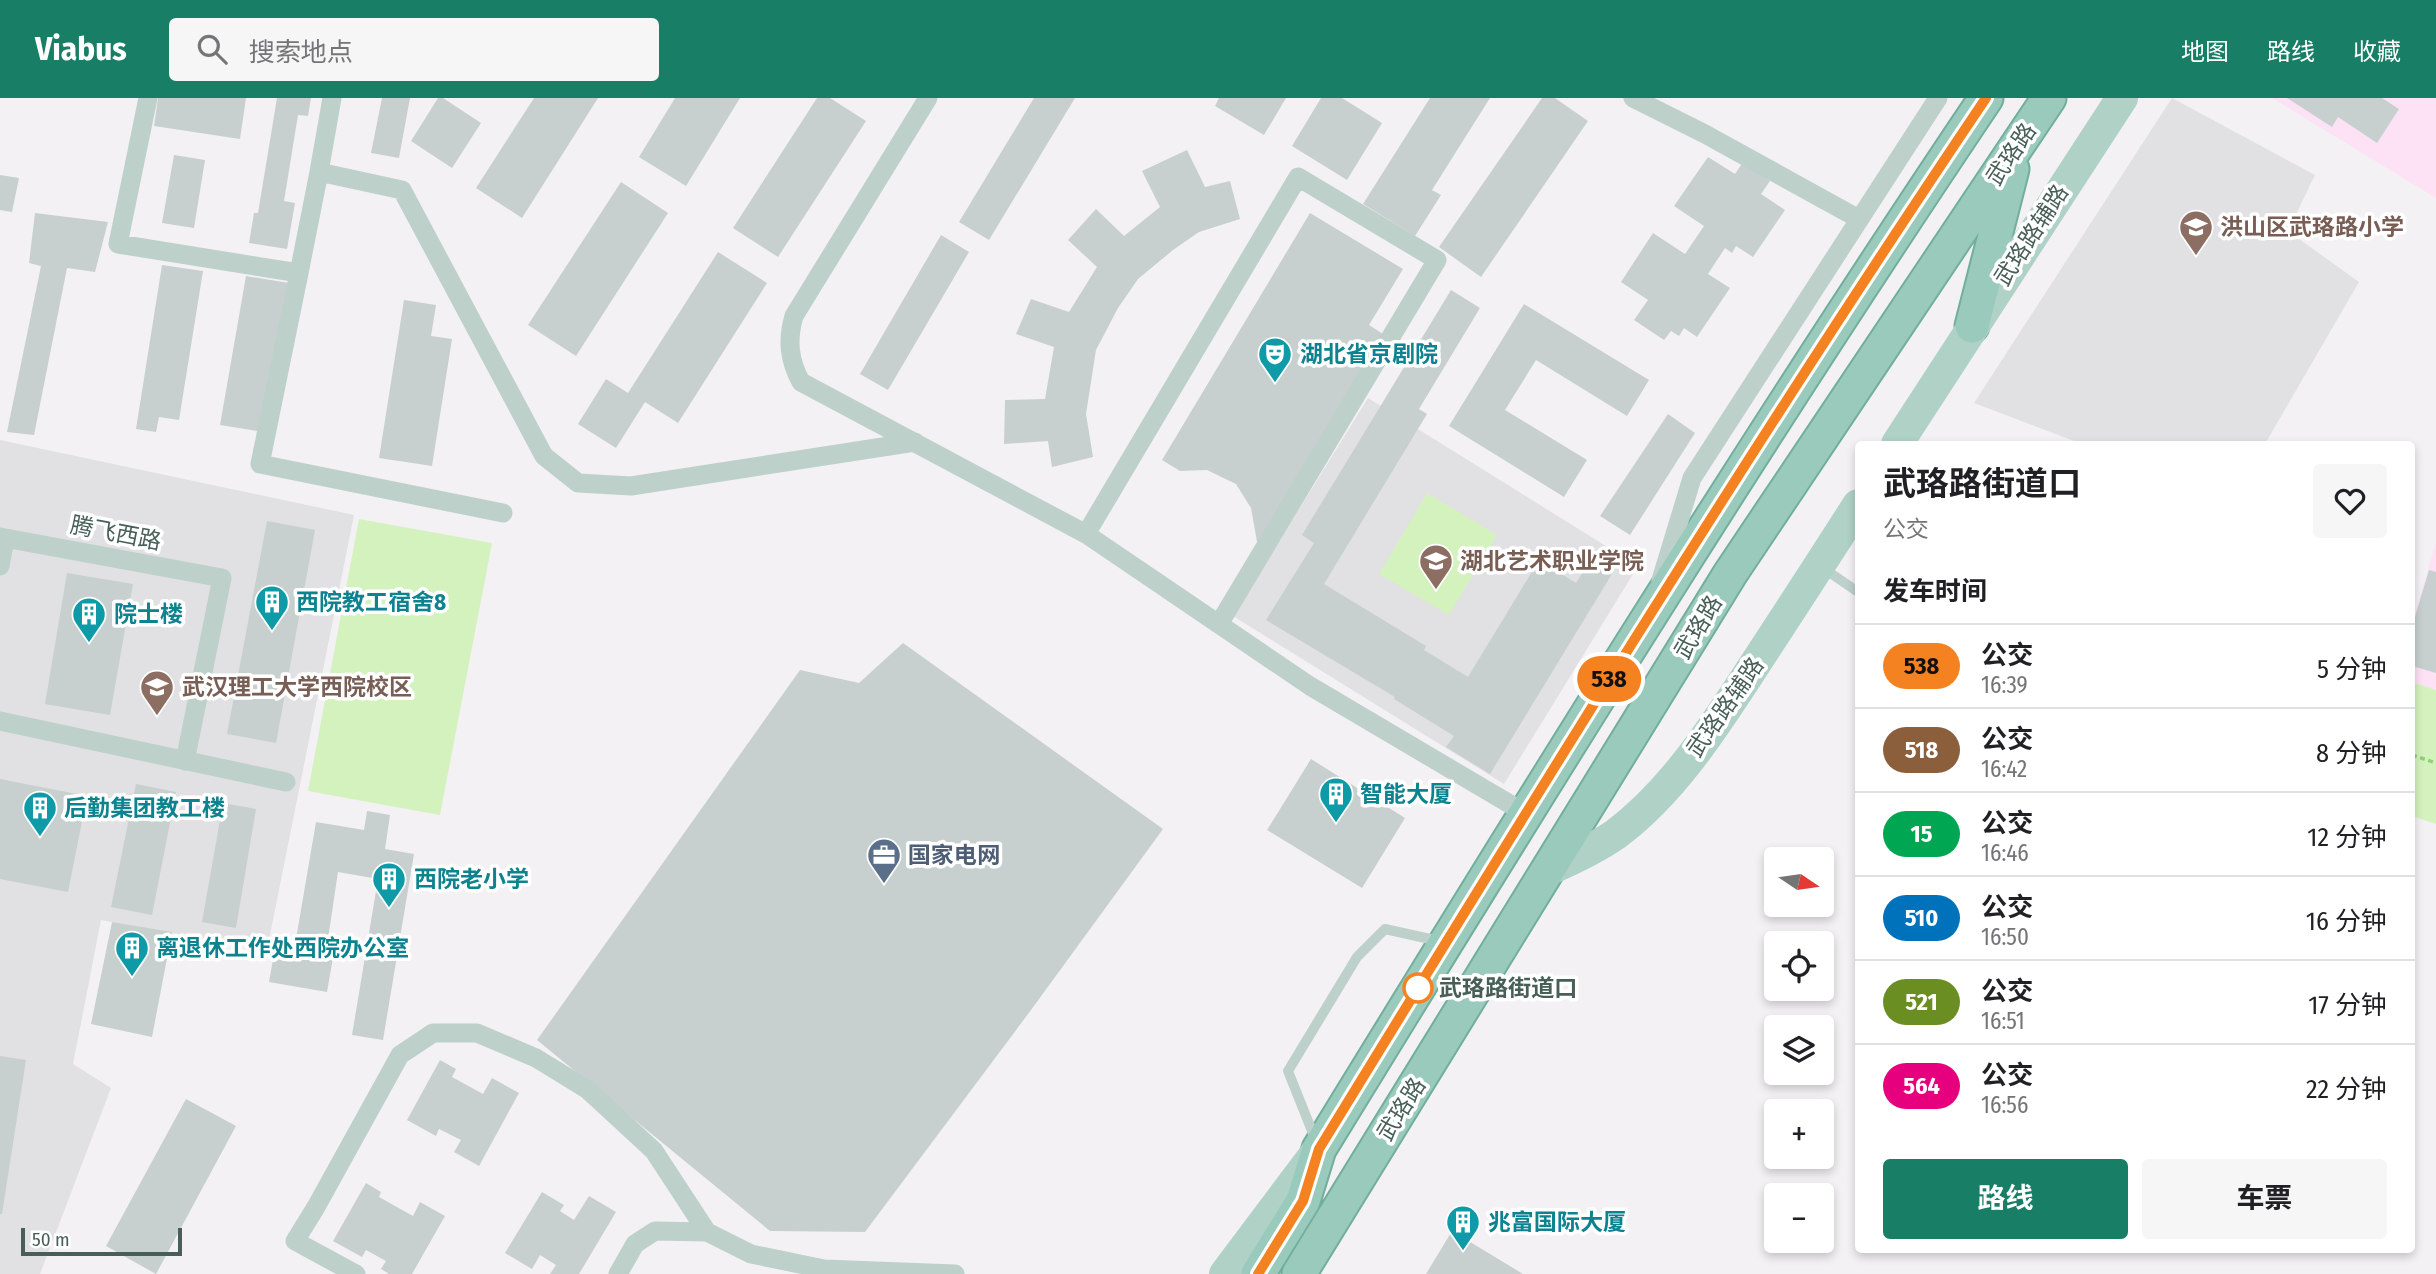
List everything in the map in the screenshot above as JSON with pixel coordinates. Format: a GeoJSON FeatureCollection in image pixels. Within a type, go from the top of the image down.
{"type":"FeatureCollection","features":[{"type":"Feature","properties":{"kind":"highway","name":"武珞路"},"geometry":{"type":"LineString","coordinates":[[1258,1274],[1303,1201],[1319,1149],[1525,813],[1737,475],[1986,98]]}},
{"type":"Feature","properties":{"kind":"highway","name":"武珞路"},"geometry":{"type":"LineString","coordinates":[[1299,1274],[1730,574],[2049,98]]}},
{"type":"Feature","properties":{"kind":"highway"},"geometry":{"type":"LineString","coordinates":[[1972,326],[2018,144]]}},
{"type":"Feature","properties":{"kind":"main road","name":"武珞路辅路"},"geometry":{"type":"LineString","coordinates":[[1899,441],[2122,98]]}},
{"type":"Feature","properties":{"kind":"main road","name":"武珞路辅路"},"geometry":{"type":"LineString","coordinates":[[1550,869],[1585,853],[1617,833],[1656,797],[1686,763],[1727,708],[1855,510]]}},
{"type":"Feature","properties":{"kind":"main road"},"geometry":{"type":"LineString","coordinates":[[1225,1274],[1319,1149]]}},
{"type":"Feature","properties":{"kind":"main road"},"geometry":{"type":"LineString","coordinates":[[1311,1274],[1330,1223]]}},
{"type":"Feature","properties":{"kind":"street"},"geometry":{"type":"LineString","coordinates":[[148,98],[118,244],[299,273]]}},
{"type":"Feature","properties":{"kind":"street"},"geometry":{"type":"LineString","coordinates":[[332,98],[260,464],[503,513]]}},
{"type":"Feature","properties":{"kind":"street"},"geometry":{"type":"LineString","coordinates":[[928,98],[794,316],[789,333],[794,369],[800,382],[1086,534],[1310,686],[1525,813]]}},
{"type":"Feature","properties":{"kind":"street"},"geometry":{"type":"LineString","coordinates":[[1633,98],[1705,134],[1859,219]]}},
{"type":"Feature","properties":{"kind":"street"},"geometry":{"type":"LineString","coordinates":[[1652,610],[1692,478],[1938,98]]}},
{"type":"Feature","properties":{"kind":"street"},"geometry":{"type":"LineString","coordinates":[[319,172],[402,190],[544,456],[578,483],[631,486],[915,442]]}},
{"type":"Feature","properties":{"kind":"street"},"geometry":{"type":"LineString","coordinates":[[1086,534],[1298,177],[1437,260],[1219,624]]}},
{"type":"Feature","properties":{"kind":"street"},"geometry":{"type":"LineString","coordinates":[[0,566],[3,537]]}},
{"type":"Feature","properties":{"kind":"street","name":"腾飞西路"},"geometry":{"type":"LineString","coordinates":[[3,537],[222,578],[185,761]]}},
{"type":"Feature","properties":{"kind":"street"},"geometry":{"type":"LineString","coordinates":[[0,721],[286,782]]}},
{"type":"Feature","properties":{"kind":"street"},"geometry":{"type":"LineString","coordinates":[[356,1274],[295,1241],[401,1055],[433,1032],[477,1033],[536,1058],[588,1090],[654,1151],[706,1232]]}},
{"type":"Feature","properties":{"kind":"street"},"geometry":{"type":"LineString","coordinates":[[618,1274],[635,1244],[655,1231],[706,1232],[751,1254],[824,1269],[955,1274]]}},
{"type":"Feature","properties":{"kind":"lane"},"geometry":{"type":"LineString","coordinates":[[1820,566],[1855,590]]}},
{"type":"Feature","properties":{"kind":"lane"},"geometry":{"type":"LineString","coordinates":[[1319,1149],[1288,1071],[1350,968],[1357,957],[1385,929],[1447,942]]}},
{"type":"Feature","properties":{"kind":"path"},"geometry":{"type":"LineString","coordinates":[[2415,756],[2436,763]]}},
{"type":"Feature","properties":{"kind":"shaded area","name":"洪山区武珞路小学"},"geometry":{"type":"Polygon","coordinates":[[[2172,98],[2315,175],[2288,231],[2359,282],[2267,441],[2074,441],[1974,403],[2172,98]]]}},
{"type":"Feature","properties":{"kind":"shaded area"},"geometry":{"type":"Polygon","coordinates":[[[2272,98],[2436,98],[2436,198],[2272,98]]]}},
{"type":"Feature","properties":{"kind":"shaded area","name":"湖北艺术职业学院"},"geometry":{"type":"Polygon","coordinates":[[[1368,398],[1638,566],[1504,784],[1233,616],[1368,398]]]}},
{"type":"Feature","properties":{"kind":"shaded area","name":"武汉理工大学西院校区"},"geometry":{"type":"Polygon","coordinates":[[[0,440],[354,515],[267,950],[101,920],[73,1064],[111,1088],[40,1274],[0,1274],[0,440]]]}},
{"type":"Feature","properties":{"kind":"shaded area"},"geometry":{"type":"Polygon","coordinates":[[[2436,543],[2436,690],[2415,683],[2415,613],[2436,543]]]}},
{"type":"Feature","properties":{"kind":"green space"},"geometry":{"type":"Polygon","coordinates":[[[1427,493],[1497,535],[1449,615],[1379,574],[1427,493]]]}},
{"type":"Feature","properties":{"kind":"green space"},"geometry":{"type":"Polygon","coordinates":[[[359,519],[492,543],[440,815],[308,791],[359,519]]]}},
{"type":"Feature","properties":{"kind":"green space"},"geometry":{"type":"Polygon","coordinates":[[[2415,683],[2436,690],[2436,824],[2415,817],[2415,683]]]}},
{"type":"Feature","properties":{"kind":"building"},"geometry":{"type":"Polygon","coordinates":[[[158,98],[246,98],[240,139],[154,126],[158,98]]]}},
{"type":"Feature","properties":{"kind":"building"},"geometry":{"type":"Polygon","coordinates":[[[277,98],[311,98],[308,116],[298,115],[284,201],[295,203],[287,249],[249,243],[254,213],[258,213],[277,98]]]}},
{"type":"Feature","properties":{"kind":"building"},"geometry":{"type":"Polygon","coordinates":[[[382,98],[410,98],[399,158],[371,153],[382,98]]]}},
{"type":"Feature","properties":{"kind":"building"},"geometry":{"type":"Polygon","coordinates":[[[438,98],[443,98],[481,123],[452,168],[411,141],[438,98]]]}},
{"type":"Feature","properties":{"kind":"building"},"geometry":{"type":"Polygon","coordinates":[[[534,98],[598,98],[522,218],[476,188],[534,98]]]}},
{"type":"Feature","properties":{"kind":"building"},"geometry":{"type":"Polygon","coordinates":[[[675,98],[740,98],[686,186],[639,157],[675,98]]]}},
{"type":"Feature","properties":{"kind":"building"},"geometry":{"type":"Polygon","coordinates":[[[817,98],[830,98],[866,121],[778,257],[733,228],[817,98]]]}},
{"type":"Feature","properties":{"kind":"building"},"geometry":{"type":"Polygon","coordinates":[[[1034,98],[1075,98],[989,240],[959,222],[1034,98]]]}},
{"type":"Feature","properties":{"kind":"building"},"geometry":{"type":"Polygon","coordinates":[[[1219,98],[1286,98],[1264,135],[1215,106],[1219,98]]]}},
{"type":"Feature","properties":{"kind":"building"},"geometry":{"type":"Polygon","coordinates":[[[1321,98],[1342,98],[1382,123],[1347,180],[1292,146],[1321,98]]]}},
{"type":"Feature","properties":{"kind":"building"},"geometry":{"type":"Polygon","coordinates":[[[1430,98],[1490,98],[1432,190],[1441,195],[1415,236],[1363,204],[1430,98]]]}},
{"type":"Feature","properties":{"kind":"building"},"geometry":{"type":"Polygon","coordinates":[[[1542,98],[1555,98],[1588,121],[1481,277],[1439,247],[1542,98]]]}},
{"type":"Feature","properties":{"kind":"building"},"geometry":{"type":"Polygon","coordinates":[[[2287,98],[2382,98],[2399,109],[2377,143],[2338,117],[2332,127],[2287,98]]]}},
{"type":"Feature","properties":{"kind":"building"},"geometry":{"type":"Polygon","coordinates":[[[1187,150],[1205,187],[1230,181],[1240,219],[1199,232],[1173,250],[1138,279],[1118,308],[1096,350],[1086,414],[1093,457],[1052,467],[1048,441],[1004,444],[1005,400],[1045,399],[1054,347],[1016,334],[1031,299],[1069,312],[1097,267],[1068,240],[1096,209],[1124,236],[1160,207],[1142,171],[1187,150]]]}},
{"type":"Feature","properties":{"kind":"building"},"geometry":{"type":"Polygon","coordinates":[[[174,155],[205,160],[194,228],[162,223],[174,155]]]}},
{"type":"Feature","properties":{"kind":"building"},"geometry":{"type":"Polygon","coordinates":[[[1708,157],[1735,174],[1743,162],[1770,181],[1761,194],[1785,210],[1753,257],[1736,246],[1732,253],[1725,248],[1708,274],[1730,288],[1697,337],[1684,328],[1679,336],[1671,331],[1664,340],[1634,320],[1648,300],[1621,282],[1653,233],[1685,254],[1704,226],[1674,206],[1708,157]]]}},
{"type":"Feature","properties":{"kind":"building"},"geometry":{"type":"Polygon","coordinates":[[[0,175],[19,178],[12,212],[0,210],[0,175]]]}},
{"type":"Feature","properties":{"kind":"building"},"geometry":{"type":"Polygon","coordinates":[[[621,182],[668,213],[576,356],[528,325],[621,182]]]}},
{"type":"Feature","properties":{"kind":"building"},"geometry":{"type":"Polygon","coordinates":[[[35,213],[108,222],[95,272],[67,268],[34,435],[7,432],[41,266],[29,263],[35,213]]]}},
{"type":"Feature","properties":{"kind":"building"},"geometry":{"type":"Polygon","coordinates":[[[1310,213],[1403,269],[1369,325],[1386,336],[1258,547],[1251,508],[1236,484],[1207,470],[1180,471],[1162,460],[1310,213]]]}},
{"type":"Feature","properties":{"kind":"building"},"geometry":{"type":"Polygon","coordinates":[[[941,235],[969,252],[888,390],[860,374],[941,235]]]}},
{"type":"Feature","properties":{"kind":"building"},"geometry":{"type":"Polygon","coordinates":[[[718,252],[767,283],[678,423],[645,402],[616,448],[578,424],[606,379],[628,393],[718,252]]]}},
{"type":"Feature","properties":{"kind":"building"},"geometry":{"type":"Polygon","coordinates":[[[162,265],[203,271],[179,420],[159,417],[156,432],[136,429],[162,265]]]}},
{"type":"Feature","properties":{"kind":"building"},"geometry":{"type":"Polygon","coordinates":[[[246,276],[289,283],[264,432],[220,425],[246,276]]]}},
{"type":"Feature","properties":{"kind":"building"},"geometry":{"type":"Polygon","coordinates":[[[1451,290],[1480,308],[1419,409],[1427,414],[1324,584],[1426,646],[1424,650],[1468,677],[1539,560],[1576,583],[1596,551],[1618,564],[1490,774],[1446,747],[1454,736],[1394,699],[1395,697],[1266,620],[1314,543],[1302,535],[1451,290]]]}},
{"type":"Feature","properties":{"kind":"building"},"geometry":{"type":"Polygon","coordinates":[[[404,300],[436,305],[431,336],[452,339],[432,466],[379,458],[404,300]]]}},
{"type":"Feature","properties":{"kind":"building"},"geometry":{"type":"Polygon","coordinates":[[[1524,304],[1649,380],[1627,416],[1536,360],[1505,410],[1587,460],[1564,497],[1449,426],[1524,304]]]}},
{"type":"Feature","properties":{"kind":"building"},"geometry":{"type":"Polygon","coordinates":[[[1668,414],[1695,433],[1630,535],[1600,516],[1668,414]]]}},
{"type":"Feature","properties":{"kind":"building","name":"西院教工宿舍8"},"geometry":{"type":"Polygon","coordinates":[[[267,521],[315,530],[276,743],[227,734],[267,521]]]}},
{"type":"Feature","properties":{"kind":"building"},"geometry":{"type":"Polygon","coordinates":[[[2429,570],[2436,572],[2436,673],[2415,667],[2415,617],[2429,570]]]}},
{"type":"Feature","properties":{"kind":"building","name":"院士楼"},"geometry":{"type":"Polygon","coordinates":[[[67,573],[133,584],[110,715],[45,704],[67,573]]]}},
{"type":"Feature","properties":{"kind":"building","name":"国家电网"},"geometry":{"type":"Polygon","coordinates":[[[903,643],[1163,829],[865,1232],[770,1231],[537,1040],[800,670],[859,683],[903,643]]]}},
{"type":"Feature","properties":{"kind":"building","name":"智能大厦"},"geometry":{"type":"Polygon","coordinates":[[[1311,759],[1405,818],[1362,888],[1267,830],[1311,759]]]}},
{"type":"Feature","properties":{"kind":"building","name":"后勤集团教工楼"},"geometry":{"type":"Polygon","coordinates":[[[0,779],[87,796],[68,892],[0,879],[0,779]]]}},
{"type":"Feature","properties":{"kind":"building"},"geometry":{"type":"Polygon","coordinates":[[[136,784],[176,792],[152,915],[111,907],[136,784]]]}},
{"type":"Feature","properties":{"kind":"building"},"geometry":{"type":"Polygon","coordinates":[[[223,803],[256,809],[236,928],[202,922],[223,803]]]}},
{"type":"Feature","properties":{"kind":"building","name":"西院老小学"},"geometry":{"type":"Polygon","coordinates":[[[367,811],[390,815],[385,849],[414,854],[383,1040],[352,1035],[378,879],[338,872],[328,939],[336,940],[327,992],[269,982],[276,942],[295,945],[316,822],[364,830],[367,811]]]}},
{"type":"Feature","properties":{"kind":"building","name":"离退休工作处西院办公室"},"geometry":{"type":"Polygon","coordinates":[[[112,922],[172,932],[152,1037],[91,1024],[112,922]]]}},
{"type":"Feature","properties":{"kind":"building"},"geometry":{"type":"Polygon","coordinates":[[[0,1056],[26,1060],[2,1214],[0,1214],[0,1056]]]}},
{"type":"Feature","properties":{"kind":"building"},"geometry":{"type":"Polygon","coordinates":[[[440,1060],[456,1069],[452,1077],[483,1094],[492,1078],[519,1093],[479,1166],[454,1152],[461,1140],[439,1129],[436,1136],[407,1120],[440,1060]]]}},
{"type":"Feature","properties":{"kind":"building"},"geometry":{"type":"Polygon","coordinates":[[[186,1099],[236,1126],[156,1274],[106,1246],[186,1099]]]}},
{"type":"Feature","properties":{"kind":"building"},"geometry":{"type":"Polygon","coordinates":[[[366,1183],[381,1192],[379,1197],[413,1216],[420,1202],[445,1216],[412,1274],[389,1274],[381,1269],[386,1261],[366,1250],[362,1257],[333,1241],[366,1183]]]}},
{"type":"Feature","properties":{"kind":"building"},"geometry":{"type":"Polygon","coordinates":[[[542,1192],[564,1205],[560,1211],[574,1220],[589,1196],[616,1212],[579,1274],[550,1274],[556,1265],[540,1255],[532,1269],[505,1253],[542,1192]]]}},
{"type":"Feature","properties":{"kind":"building","name":"兆富国际大厦"},"geometry":{"type":"Polygon","coordinates":[[[1452,1231],[1523,1274],[1426,1274],[1452,1231]]]}},
{"type":"Feature","properties":{"kind":"bus line","name":"538"},"geometry":{"type":"LineString","coordinates":[[1258,1274],[1303,1201],[1319,1149],[1603,687],[1737,475],[1986,98]]}},
{"type":"Feature","properties":{"kind":"place","name":"洪山区武珞路小学"},"geometry":{"type":"Point","coordinates":[2196,257]}},
{"type":"Feature","properties":{"kind":"place","name":"湖北省京剧院"},"geometry":{"type":"Point","coordinates":[1275,384]}},
{"type":"Feature","properties":{"kind":"place","name":"湖北艺术职业学院"},"geometry":{"type":"Point","coordinates":[1436,591]}},
{"type":"Feature","properties":{"kind":"place","name":"西院教工宿舍8"},"geometry":{"type":"Point","coordinates":[272,632]}},
{"type":"Feature","properties":{"kind":"place","name":"院士楼"},"geometry":{"type":"Point","coordinates":[89,644]}},
{"type":"Feature","properties":{"kind":"place","name":"武汉理工大学西院校区"},"geometry":{"type":"Point","coordinates":[157,717]}},
{"type":"Feature","properties":{"kind":"place","name":"智能大厦"},"geometry":{"type":"Point","coordinates":[1336,824]}},
{"type":"Feature","properties":{"kind":"place","name":"后勤集团教工楼"},"geometry":{"type":"Point","coordinates":[40,838]}},
{"type":"Feature","properties":{"kind":"place","name":"国家电网"},"geometry":{"type":"Point","coordinates":[884,885]}},
{"type":"Feature","properties":{"kind":"place","name":"西院老小学"},"geometry":{"type":"Point","coordinates":[389,909]}},
{"type":"Feature","properties":{"kind":"place","name":"离退休工作处西院办公室"},"geometry":{"type":"Point","coordinates":[132,978]}},
{"type":"Feature","properties":{"kind":"place","name":"武珞路街道口"},"geometry":{"type":"Point","coordinates":[1418,988]}},
{"type":"Feature","properties":{"kind":"place","name":"兆富国际大厦"},"geometry":{"type":"Point","coordinates":[1463,1252]}}]}
